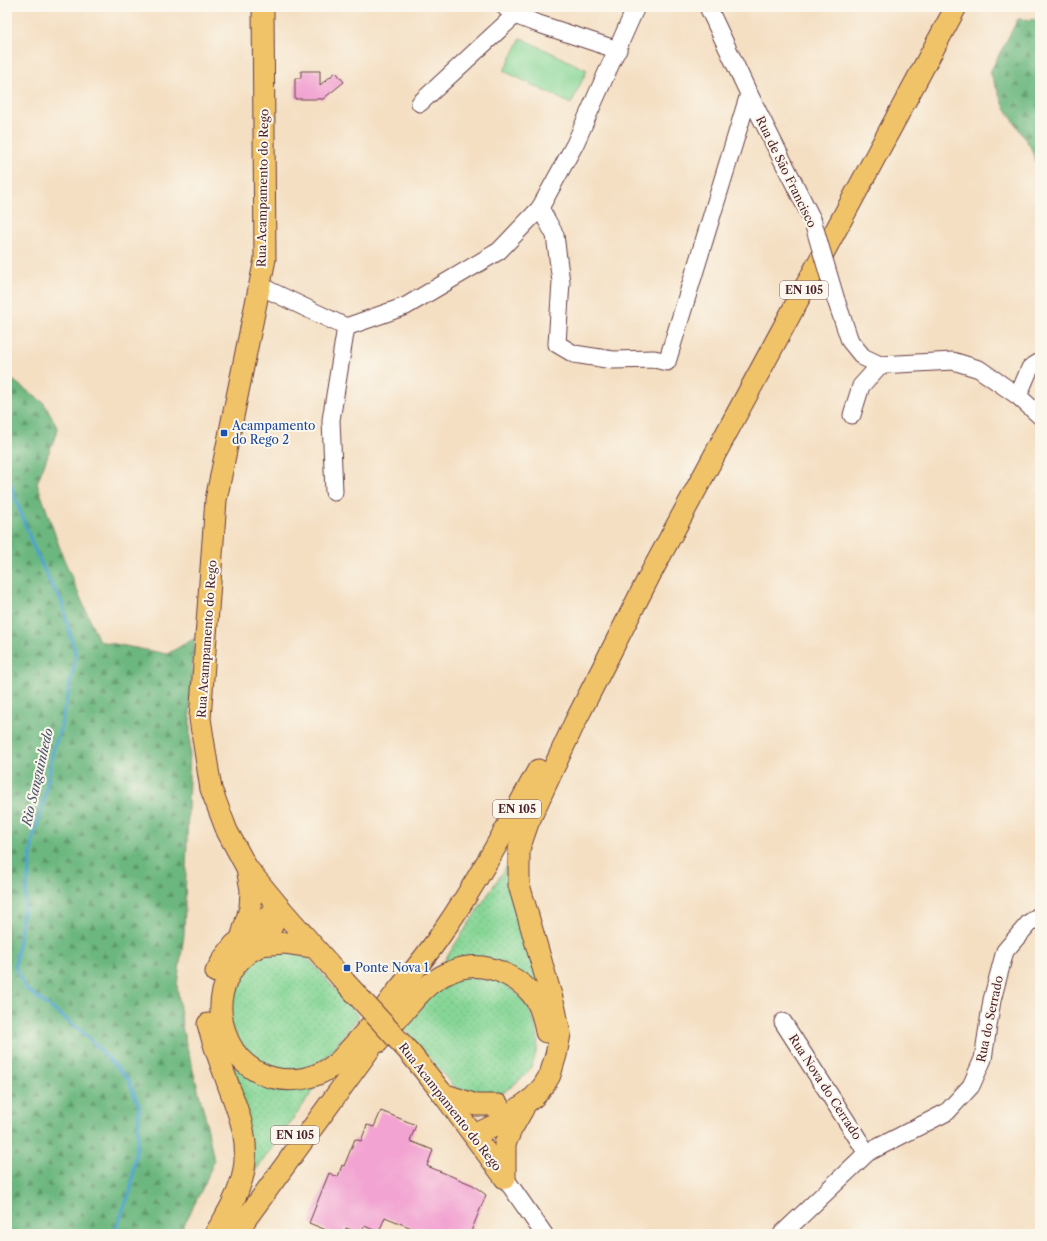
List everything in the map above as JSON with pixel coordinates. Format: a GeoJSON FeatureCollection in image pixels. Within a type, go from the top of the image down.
{"type":"FeatureCollection","features":[{"type":"Feature","properties":{"kind":"main road","name":"Rua Acampamento do Rego"},"geometry":{"type":"LineString","coordinates":[[263,7],[265,259],[216,500],[200,719],[211,789],[228,831],[247,868],[313,946],[410,1053],[443,1094],[505,1178]]}},
{"type":"Feature","properties":{"kind":"main road","name":"EN 105"},"geometry":{"type":"LineString","coordinates":[[235,1234],[450,939],[506,848],[575,722],[651,573],[956,7]]}},
{"type":"Feature","properties":{"kind":"main road","name":"EN 105"},"geometry":{"type":"LineString","coordinates":[[222,1234],[348,1062],[365,1033],[442,934],[475,882],[570,712],[651,573]]}},
{"type":"Feature","properties":{"kind":"main road"},"geometry":{"type":"LineString","coordinates":[[474,1135],[497,1124],[534,1097],[550,1075],[556,1055],[560,1034],[555,1010],[519,885],[519,849],[528,823],[575,722]]}},
{"type":"Feature","properties":{"kind":"main road"},"geometry":{"type":"LineString","coordinates":[[247,868],[251,890],[249,953],[237,963],[227,979],[222,992],[220,1010],[222,1026],[229,1044],[238,1058],[253,1070],[270,1078],[290,1080],[306,1078],[325,1070],[337,1062],[365,1033]]}},
{"type":"Feature","properties":{"kind":"main road"},"geometry":{"type":"LineString","coordinates":[[250,942],[274,924],[280,908]]}},
{"type":"Feature","properties":{"kind":"main road"},"geometry":{"type":"LineString","coordinates":[[215,1234],[229,1211],[242,1179],[245,1158],[245,1141],[242,1121],[208,1025],[207,1007],[210,990],[216,973],[234,945],[250,942],[285,943],[313,946]]}},
{"type":"Feature","properties":{"kind":"main road"},"geometry":{"type":"LineString","coordinates":[[358,1065],[420,992],[434,981],[447,974],[468,967],[489,968],[506,974],[524,986],[536,1000],[543,1016],[547,1034],[544,1052],[539,1067],[533,1078],[523,1090],[498,1105],[488,1115],[474,1135]]}},
{"type":"Feature","properties":{"kind":"main road"},"geometry":{"type":"LineString","coordinates":[[443,1094],[476,1105],[498,1105]]}},
{"type":"Feature","properties":{"kind":"main road"},"geometry":{"type":"LineString","coordinates":[[505,1178],[505,1144],[526,1103]]}},
{"type":"Feature","properties":{"kind":"street"},"geometry":{"type":"LineString","coordinates":[[260,286],[346,328],[406,306],[499,251],[540,208],[575,144],[636,7]]}},
{"type":"Feature","properties":{"kind":"street","name":"Rua de São Francisco"},"geometry":{"type":"LineString","coordinates":[[708,7],[748,94],[812,219],[850,341],[863,357],[880,365],[953,361],[979,369],[1018,396],[1040,416]]}},
{"type":"Feature","properties":{"kind":"street"},"geometry":{"type":"LineString","coordinates":[[420,103],[510,11],[535,14],[618,50]]}},
{"type":"Feature","properties":{"kind":"street"},"geometry":{"type":"LineString","coordinates":[[540,208],[555,235],[561,282],[557,344],[574,354],[613,360],[654,359],[667,362],[748,94]]}},
{"type":"Feature","properties":{"kind":"street"},"geometry":{"type":"LineString","coordinates":[[334,492],[331,420],[346,328]]}},
{"type":"Feature","properties":{"kind":"street"},"geometry":{"type":"LineString","coordinates":[[1018,396],[1030,368],[1040,362]]}},
{"type":"Feature","properties":{"kind":"street"},"geometry":{"type":"LineString","coordinates":[[852,415],[860,386],[880,365]]}},
{"type":"Feature","properties":{"kind":"street","name":"Rua do Serrado"},"geometry":{"type":"LineString","coordinates":[[782,1234],[867,1153],[947,1112],[971,1086],[983,1059],[992,1000],[1005,951],[1029,923],[1040,916]]}},
{"type":"Feature","properties":{"kind":"street","name":"Rua Nova do Cerrado"},"geometry":{"type":"LineString","coordinates":[[783,1022],[867,1153]]}},
{"type":"Feature","properties":{"kind":"street","name":"Rua Acampamento do Rego"},"geometry":{"type":"LineString","coordinates":[[505,1178],[544,1234]]}},
{"type":"Feature","properties":{"kind":"green space"},"geometry":{"type":"Polygon","coordinates":[[[1018,19],[1040,20],[1040,168],[1036,163],[1031,148],[1004,106],[990,72],[1018,19]]]}},
{"type":"Feature","properties":{"kind":"green space"},"geometry":{"type":"Polygon","coordinates":[[[521,38],[587,70],[571,104],[504,71],[521,38]]]}},
{"type":"Feature","properties":{"kind":"green space"},"geometry":{"type":"Polygon","coordinates":[[[7,376],[44,403],[58,429],[37,483],[63,557],[99,641],[167,654],[195,638],[190,696],[190,745],[184,935],[177,985],[183,1032],[205,1116],[214,1161],[205,1183],[178,1234],[7,1234],[7,376]]]}},
{"type":"Feature","properties":{"kind":"green space"},"geometry":{"type":"Polygon","coordinates":[[[511,859],[545,1004],[524,977],[441,966],[511,859]]]}},
{"type":"Feature","properties":{"kind":"green space"},"geometry":{"type":"Polygon","coordinates":[[[267,951],[300,954],[310,960],[359,1017],[333,1051],[318,1063],[300,1069],[281,1070],[263,1064],[247,1053],[226,1018],[233,977],[267,951]]]}},
{"type":"Feature","properties":{"kind":"green space"},"geometry":{"type":"Polygon","coordinates":[[[463,976],[490,978],[507,985],[522,1000],[528,1009],[536,1029],[538,1039],[537,1048],[530,1069],[515,1084],[497,1095],[474,1094],[453,1086],[404,1028],[420,1010],[430,994],[463,976]]]}},
{"type":"Feature","properties":{"kind":"green space"},"geometry":{"type":"Polygon","coordinates":[[[223,1055],[322,1079],[248,1181],[223,1055]]]}},
{"type":"Feature","properties":{"kind":"building"},"geometry":{"type":"Polygon","coordinates":[[[301,71],[320,71],[320,85],[336,72],[344,82],[323,99],[295,99],[295,78],[301,78],[301,71]]]}},
{"type":"Feature","properties":{"kind":"building"},"geometry":{"type":"Polygon","coordinates":[[[381,1111],[416,1125],[410,1141],[433,1150],[427,1166],[473,1185],[486,1195],[470,1234],[426,1234],[385,1217],[379,1232],[364,1226],[361,1234],[346,1228],[344,1234],[336,1234],[309,1223],[329,1173],[338,1177],[342,1165],[344,1166],[355,1139],[361,1141],[367,1125],[374,1127],[381,1111]]]}},
{"type":"Feature","properties":{"kind":"waterway","name":"Rio Sanguinhedo"},"geometry":{"type":"LineString","coordinates":[[7,475],[33,546],[52,586],[61,600],[76,656],[60,730],[54,747],[43,805],[33,838],[15,966],[25,988],[84,1033],[128,1079],[139,1106],[138,1135],[131,1189],[114,1234]]}},
{"type":"Feature","properties":{"kind":"place","name":"Acampamento do Rego 2"},"geometry":{"type":"Point","coordinates":[224,433]}},
{"type":"Feature","properties":{"kind":"place","name":"Ponte Nova 1"},"geometry":{"type":"Point","coordinates":[347,968]}}]}
